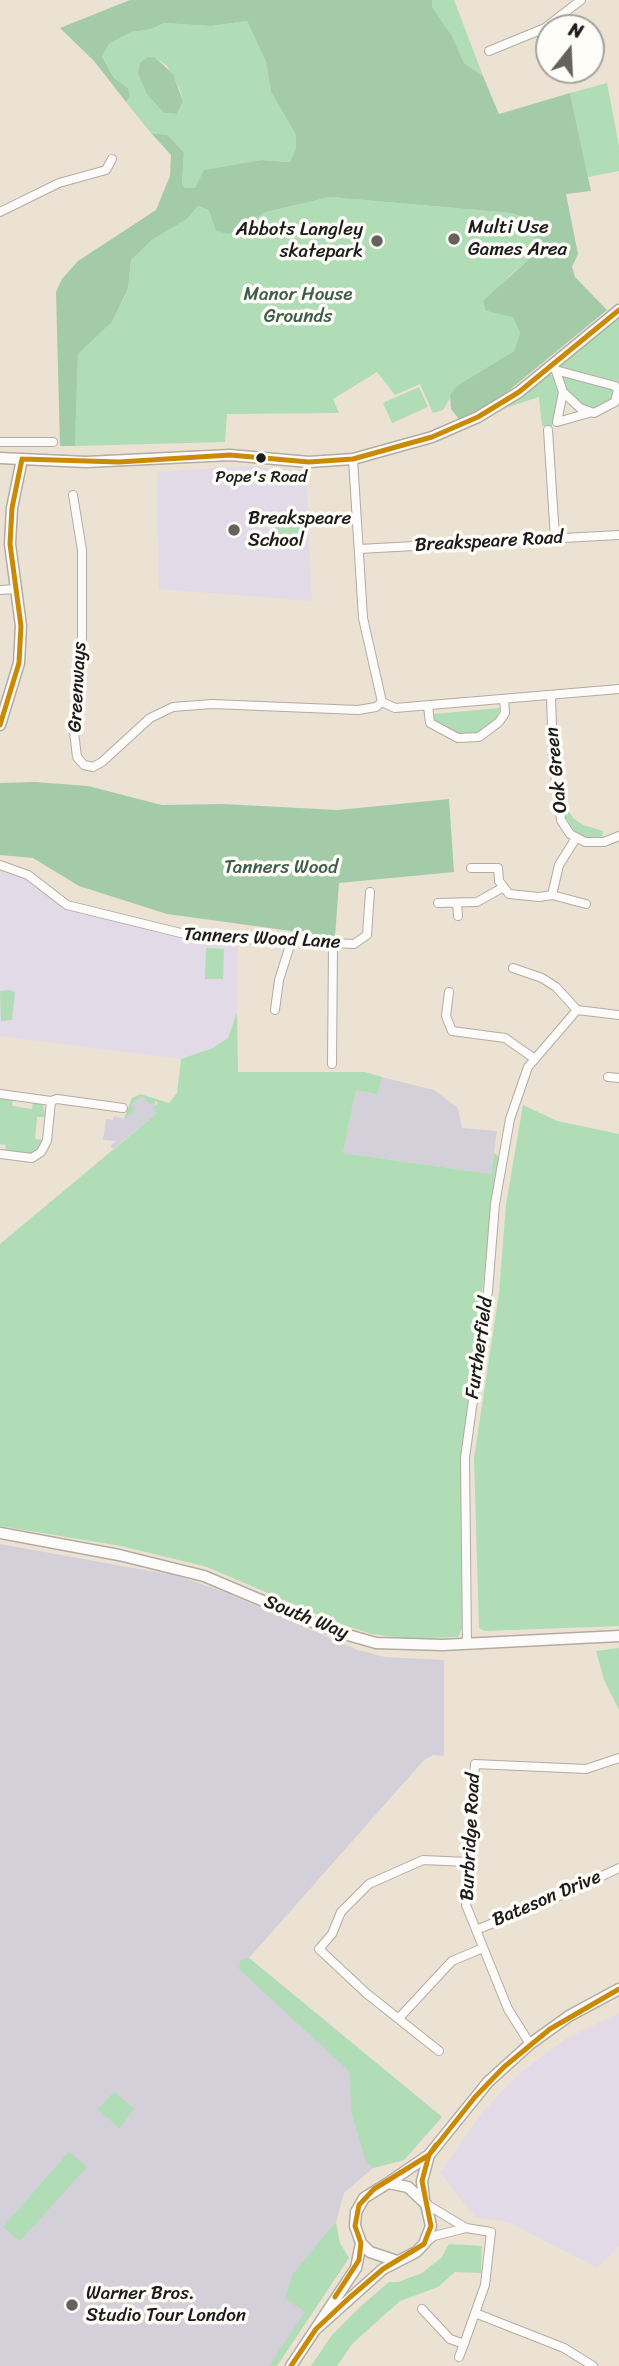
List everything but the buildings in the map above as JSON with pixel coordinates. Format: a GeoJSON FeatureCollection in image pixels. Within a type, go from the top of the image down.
{"type":"FeatureCollection","features":[{"type":"Feature","properties":{"kind":"street"},"geometry":{"type":"LineString","coordinates":[[489,51],[551,24],[581,0]]}},
{"type":"Feature","properties":{"kind":"street"},"geometry":{"type":"LineString","coordinates":[[0,212],[59,183],[106,170],[112,159]]}},
{"type":"Feature","properties":{"kind":"street"},"geometry":{"type":"LineString","coordinates":[[0,457],[119,462],[230,455],[319,462],[353,459],[456,428],[556,368],[619,310]]}},
{"type":"Feature","properties":{"kind":"street"},"geometry":{"type":"LineString","coordinates":[[556,368],[608,384],[618,390],[612,406],[557,422],[563,392],[556,368]]}},
{"type":"Feature","properties":{"kind":"street"},"geometry":{"type":"LineString","coordinates":[[563,392],[589,413]]}},
{"type":"Feature","properties":{"kind":"street"},"geometry":{"type":"LineString","coordinates":[[548,430],[555,538]]}},
{"type":"Feature","properties":{"kind":"street"},"geometry":{"type":"LineString","coordinates":[[0,442],[53,442]]}},
{"type":"Feature","properties":{"kind":"street"},"geometry":{"type":"LineString","coordinates":[[0,725],[19,663],[21,626],[11,526],[22,458]]}},
{"type":"Feature","properties":{"kind":"street"},"geometry":{"type":"LineString","coordinates":[[353,459],[365,633],[382,702],[395,708],[619,689]]}},
{"type":"Feature","properties":{"kind":"street","name":"Greenways"},"geometry":{"type":"LineString","coordinates":[[73,495],[82,550],[74,732],[77,757],[84,765],[93,767],[102,762],[150,718],[173,706],[212,704],[358,710],[369,709],[382,702]]}},
{"type":"Feature","properties":{"kind":"street","name":"Breakspeare Road"},"geometry":{"type":"LineString","coordinates":[[359,549],[619,535]]}},
{"type":"Feature","properties":{"kind":"street"},"geometry":{"type":"LineString","coordinates":[[0,590],[16,589]]}},
{"type":"Feature","properties":{"kind":"street","name":"Oak Green"},"geometry":{"type":"LineString","coordinates":[[551,696],[556,801],[561,820],[576,838],[597,843],[619,836]]}},
{"type":"Feature","properties":{"kind":"street"},"geometry":{"type":"LineString","coordinates":[[428,706],[430,723],[458,738],[479,737],[499,722],[505,713],[504,699]]}},
{"type":"Feature","properties":{"kind":"street","name":"Oak Green"},"geometry":{"type":"LineString","coordinates":[[552,895],[559,865],[576,838]]}},
{"type":"Feature","properties":{"kind":"street","name":"Tanners Wood Lane"},"geometry":{"type":"LineString","coordinates":[[0,865],[28,875],[67,905],[197,937],[246,937],[333,945],[354,944],[367,935],[370,892]]}},
{"type":"Feature","properties":{"kind":"street"},"geometry":{"type":"LineString","coordinates":[[471,868],[498,868],[502,888],[509,894],[539,897],[552,895],[586,904]]}},
{"type":"Feature","properties":{"kind":"street"},"geometry":{"type":"LineString","coordinates":[[438,903],[485,899],[502,888]]}},
{"type":"Feature","properties":{"kind":"street"},"geometry":{"type":"LineString","coordinates":[[457,903],[458,916]]}},
{"type":"Feature","properties":{"kind":"street"},"geometry":{"type":"LineString","coordinates":[[275,1010],[279,980],[291,942]]}},
{"type":"Feature","properties":{"kind":"street"},"geometry":{"type":"LineString","coordinates":[[332,1064],[333,945]]}},
{"type":"Feature","properties":{"kind":"street"},"geometry":{"type":"LineString","coordinates":[[513,968],[542,978],[556,987],[577,1010],[619,1015]]}},
{"type":"Feature","properties":{"kind":"street"},"geometry":{"type":"LineString","coordinates":[[449,992],[446,1016],[452,1031],[505,1038],[535,1059]]}},
{"type":"Feature","properties":{"kind":"street","name":"Furtherfield"},"geometry":{"type":"LineString","coordinates":[[467,1644],[465,1458],[488,1291],[495,1205],[516,1096],[535,1059],[550,1045],[577,1010]]}},
{"type":"Feature","properties":{"kind":"street"},"geometry":{"type":"LineString","coordinates":[[608,1077],[619,1078]]}},
{"type":"Feature","properties":{"kind":"street"},"geometry":{"type":"LineString","coordinates":[[0,1094],[122,1108]]}},
{"type":"Feature","properties":{"kind":"street"},"geometry":{"type":"LineString","coordinates":[[0,1154],[32,1158],[41,1152],[47,1141],[51,1101]]}},
{"type":"Feature","properties":{"kind":"street","name":"South Way"},"geometry":{"type":"LineString","coordinates":[[0,1533],[118,1555],[204,1576],[334,1631],[364,1640],[408,1646],[619,1636]]}},
{"type":"Feature","properties":{"kind":"street","name":"Burbridge Road"},"geometry":{"type":"LineString","coordinates":[[476,1930],[466,1905],[475,1764],[586,1769],[619,1758]]}},
{"type":"Feature","properties":{"kind":"street"},"geometry":{"type":"LineString","coordinates":[[439,2051],[400,2017],[366,1993],[319,1949],[332,1934],[341,1912],[369,1884],[423,1860],[468,1862]]}},
{"type":"Feature","properties":{"kind":"street","name":"Bateson Drive"},"geometry":{"type":"LineString","coordinates":[[530,2044],[513,2018],[476,1930],[619,1868]]}},
{"type":"Feature","properties":{"kind":"street"},"geometry":{"type":"LineString","coordinates":[[400,2017],[452,1961],[483,1948]]}},
{"type":"Feature","properties":{"kind":"street"},"geometry":{"type":"LineString","coordinates":[[291,2366],[356,2268],[361,2243],[355,2226],[359,2205],[374,2189],[388,2183],[429,2155],[488,2082],[530,2044],[569,2016],[619,1989]]}},
{"type":"Feature","properties":{"kind":"street"},"geometry":{"type":"LineString","coordinates":[[424,2245],[431,2226],[422,2181],[429,2155]]}},
{"type":"Feature","properties":{"kind":"street"},"geometry":{"type":"LineString","coordinates":[[388,2183],[408,2187],[425,2202],[466,2228]]}},
{"type":"Feature","properties":{"kind":"street"},"geometry":{"type":"LineString","coordinates":[[316,2329],[383,2269],[424,2245],[435,2235],[466,2228],[491,2232],[485,2285],[459,2357]]}},
{"type":"Feature","properties":{"kind":"street"},"geometry":{"type":"LineString","coordinates":[[361,2243],[382,2259],[397,2261]]}},
{"type":"Feature","properties":{"kind":"street"},"geometry":{"type":"LineString","coordinates":[[422,2308],[450,2339],[464,2344]]}},
{"type":"Feature","properties":{"kind":"street"},"geometry":{"type":"LineString","coordinates":[[475,2313],[564,2348],[593,2366]]}},
{"type":"Feature","properties":{"kind":"shaded area","name":"Breakspeare School"},"geometry":{"type":"Polygon","coordinates":[[[244,466],[306,471],[312,601],[159,589],[157,472],[244,466]]]}},
{"type":"Feature","properties":{"kind":"shaded area"},"geometry":{"type":"Polygon","coordinates":[[[0,869],[24,878],[64,907],[181,938],[238,942],[237,1012],[228,1038],[213,1048],[181,1059],[0,1036],[0,869]]]}},
{"type":"Feature","properties":{"kind":"shaded area"},"geometry":{"type":"Polygon","coordinates":[[[382,1077],[434,1090],[458,1108],[462,1128],[497,1131],[491,1174],[343,1153],[356,1090],[376,1095],[382,1077]]]}},
{"type":"Feature","properties":{"kind":"shaded area"},"geometry":{"type":"Polygon","coordinates":[[[142,1096],[150,1105],[155,1100],[157,1113],[113,1149],[110,1146],[116,1141],[103,1140],[106,1119],[113,1120],[114,1116],[124,1119],[131,1105],[142,1096]]]}},
{"type":"Feature","properties":{"kind":"shaded area"},"geometry":{"type":"Polygon","coordinates":[[[0,1544],[178,1576],[224,1592],[358,1650],[385,1657],[444,1660],[444,1756],[433,1755],[424,1760],[249,1958],[442,2117],[404,2160],[373,2168],[344,2193],[335,2226],[341,2248],[339,2266],[270,2366],[0,2366],[0,1544]]]}},
{"type":"Feature","properties":{"kind":"shaded area"},"geometry":{"type":"Polygon","coordinates":[[[619,2013],[619,2246],[597,2268],[508,2222],[475,2217],[440,2173],[481,2114],[516,2076],[567,2038],[619,2013]]]}},
{"type":"Feature","properties":{"kind":"green space"},"geometry":{"type":"Polygon","coordinates":[[[130,0],[432,0],[432,7],[452,36],[464,63],[483,76],[499,114],[570,93],[591,191],[566,194],[578,254],[572,267],[575,277],[607,310],[496,401],[459,419],[451,409],[450,395],[458,385],[514,351],[520,333],[513,317],[486,311],[483,301],[529,259],[534,238],[533,220],[511,213],[330,197],[266,212],[229,234],[216,231],[209,210],[198,206],[187,219],[152,240],[131,260],[128,289],[112,322],[78,354],[75,446],[60,446],[56,292],[62,279],[78,261],[156,210],[170,176],[171,155],[151,133],[168,135],[184,153],[182,182],[185,188],[195,188],[204,170],[261,160],[290,162],[296,148],[296,135],[271,92],[266,62],[247,21],[211,26],[164,23],[152,29],[131,32],[109,44],[102,56],[114,78],[128,88],[130,96],[126,102],[94,61],[60,28],[130,0]]]}},
{"type":"Feature","properties":{"kind":"green space"},"geometry":{"type":"Polygon","coordinates":[[[432,0],[454,0],[483,76],[464,63],[452,36],[432,7],[432,0]]]}},
{"type":"Feature","properties":{"kind":"green space"},"geometry":{"type":"Polygon","coordinates":[[[247,21],[266,62],[271,92],[296,135],[296,148],[290,162],[261,160],[205,170],[195,188],[185,188],[182,182],[184,153],[168,135],[151,133],[126,102],[130,96],[128,88],[114,78],[102,55],[109,44],[131,32],[152,29],[164,23],[211,26],[247,21]],[[156,58],[164,113],[177,114],[183,101],[179,87],[167,66],[156,58]]]}},
{"type":"Feature","properties":{"kind":"green space"},"geometry":{"type":"Polygon","coordinates":[[[148,57],[156,58],[173,74],[183,101],[177,114],[164,113],[147,94],[138,73],[140,63],[148,57]]]}},
{"type":"Feature","properties":{"kind":"green space"},"geometry":{"type":"Polygon","coordinates":[[[605,84],[619,146],[619,171],[588,177],[570,93],[605,84]]]}},
{"type":"Feature","properties":{"kind":"green space","name":"Manor House Grounds"},"geometry":{"type":"Polygon","coordinates":[[[330,197],[511,213],[533,220],[534,238],[529,259],[509,276],[486,311],[513,316],[520,333],[514,351],[458,385],[443,410],[433,413],[420,384],[395,395],[377,372],[333,399],[339,413],[227,414],[225,442],[75,446],[78,354],[112,322],[128,290],[131,260],[152,240],[187,219],[198,206],[209,210],[228,234],[266,212],[330,197]]]}},
{"type":"Feature","properties":{"kind":"green space"},"geometry":{"type":"Polygon","coordinates":[[[619,313],[619,382],[558,366],[619,313]]]}},
{"type":"Feature","properties":{"kind":"green space"},"geometry":{"type":"Polygon","coordinates":[[[549,372],[560,393],[552,426],[542,426],[539,397],[502,409],[501,406],[549,372]]]}},
{"type":"Feature","properties":{"kind":"green space"},"geometry":{"type":"Polygon","coordinates":[[[561,375],[612,388],[615,391],[613,401],[594,410],[581,405],[566,391],[561,375]]]}},
{"type":"Feature","properties":{"kind":"green space"},"geometry":{"type":"Polygon","coordinates":[[[419,387],[428,407],[392,423],[383,403],[419,387]]]}},
{"type":"Feature","properties":{"kind":"green space"},"geometry":{"type":"Polygon","coordinates":[[[278,516],[303,517],[305,535],[275,534],[278,516]]]}},
{"type":"Feature","properties":{"kind":"green space"},"geometry":{"type":"Polygon","coordinates":[[[500,708],[496,720],[478,734],[458,734],[434,721],[434,714],[500,708]]]}},
{"type":"Feature","properties":{"kind":"green space","name":"Tanners Wood"},"geometry":{"type":"Polygon","coordinates":[[[35,782],[88,786],[162,805],[223,804],[338,810],[449,799],[454,872],[339,883],[335,937],[167,914],[79,886],[33,858],[0,855],[0,783],[35,782]]]}},
{"type":"Feature","properties":{"kind":"green space"},"geometry":{"type":"Polygon","coordinates":[[[566,806],[573,818],[583,825],[603,831],[602,839],[586,838],[575,832],[564,815],[562,807],[566,806]]]}},
{"type":"Feature","properties":{"kind":"green space"},"geometry":{"type":"Polygon","coordinates":[[[206,948],[224,949],[223,979],[205,979],[206,948]]]}},
{"type":"Feature","properties":{"kind":"green space"},"geometry":{"type":"Polygon","coordinates":[[[10,990],[15,993],[12,1020],[1,1021],[0,991],[10,990]]]}},
{"type":"Feature","properties":{"kind":"green space"},"geometry":{"type":"Polygon","coordinates":[[[237,1012],[238,1072],[365,1072],[382,1077],[377,1095],[356,1090],[343,1153],[491,1174],[494,1153],[499,1157],[461,1458],[462,1628],[458,1637],[410,1639],[372,1634],[340,1624],[207,1567],[121,1546],[0,1526],[0,1244],[157,1113],[153,1108],[158,1104],[156,1101],[150,1105],[142,1096],[131,1105],[135,1110],[124,1119],[132,1098],[140,1094],[169,1103],[177,1093],[181,1059],[213,1048],[228,1038],[237,1012]]]}},
{"type":"Feature","properties":{"kind":"green space"},"geometry":{"type":"Polygon","coordinates":[[[0,1097],[13,1099],[12,1106],[32,1109],[33,1101],[43,1105],[45,1117],[37,1117],[35,1139],[43,1140],[36,1151],[31,1154],[5,1151],[6,1145],[0,1144],[0,1097]]]}},
{"type":"Feature","properties":{"kind":"green space"},"geometry":{"type":"Polygon","coordinates":[[[523,1105],[557,1121],[619,1134],[619,1626],[485,1631],[479,1628],[474,1458],[499,1293],[506,1204],[523,1105]]]}},
{"type":"Feature","properties":{"kind":"green space"},"geometry":{"type":"Polygon","coordinates":[[[619,1648],[619,1710],[604,1680],[596,1651],[619,1648]]]}},
{"type":"Feature","properties":{"kind":"green space"},"geometry":{"type":"Polygon","coordinates":[[[249,1958],[442,2117],[404,2160],[373,2168],[366,2161],[352,2114],[349,2071],[239,1969],[240,1961],[249,1958]]]}},
{"type":"Feature","properties":{"kind":"green space"},"geometry":{"type":"Polygon","coordinates":[[[114,2092],[134,2109],[119,2128],[98,2109],[114,2092]]]}},
{"type":"Feature","properties":{"kind":"green space"},"geometry":{"type":"Polygon","coordinates":[[[69,2152],[87,2167],[20,2241],[3,2227],[69,2152]]]}},
{"type":"Feature","properties":{"kind":"green space"},"geometry":{"type":"Polygon","coordinates":[[[336,2222],[340,2243],[349,2258],[277,2366],[269,2366],[305,2312],[285,2298],[293,2274],[336,2222]]]}},
{"type":"Feature","properties":{"kind":"green space"},"geometry":{"type":"Polygon","coordinates":[[[449,2244],[482,2246],[481,2273],[455,2272],[438,2287],[400,2301],[353,2343],[337,2366],[311,2366],[332,2335],[360,2307],[389,2282],[398,2282],[422,2273],[441,2258],[449,2244]]]}},
{"type":"Feature","properties":{"kind":"transit line"},"geometry":{"type":"LineString","coordinates":[[22,459],[119,462],[230,455],[309,462],[353,459],[432,437],[478,417],[519,392],[619,310]]}},
{"type":"Feature","properties":{"kind":"transit line"},"geometry":{"type":"LineString","coordinates":[[0,725],[19,663],[21,626],[10,544],[12,508],[22,459]]}},
{"type":"Feature","properties":{"kind":"transit line"},"geometry":{"type":"LineString","coordinates":[[291,2366],[316,2329],[349,2298],[383,2269],[424,2244],[431,2226],[422,2181],[429,2155],[475,2097],[504,2067],[550,2029],[619,1989]]}},
{"type":"Feature","properties":{"kind":"transit line"},"geometry":{"type":"LineString","coordinates":[[335,2297],[359,2260],[361,2243],[355,2226],[359,2205],[374,2189],[429,2155],[436,2145]]}},
{"type":"Feature","properties":{"kind":"place","name":"Multi Use Games Area"},"geometry":{"type":"Point","coordinates":[454,239]}},
{"type":"Feature","properties":{"kind":"place","name":"Abbots Langley skatepark"},"geometry":{"type":"Point","coordinates":[377,241]}},
{"type":"Feature","properties":{"kind":"place","name":"Pope's Road"},"geometry":{"type":"Point","coordinates":[261,458]}},
{"type":"Feature","properties":{"kind":"place","name":"Breakspeare School"},"geometry":{"type":"Point","coordinates":[234,530]}},
{"type":"Feature","properties":{"kind":"place","name":"Warner Bros. Studio Tour London"},"geometry":{"type":"Point","coordinates":[72,2305]}}]}
